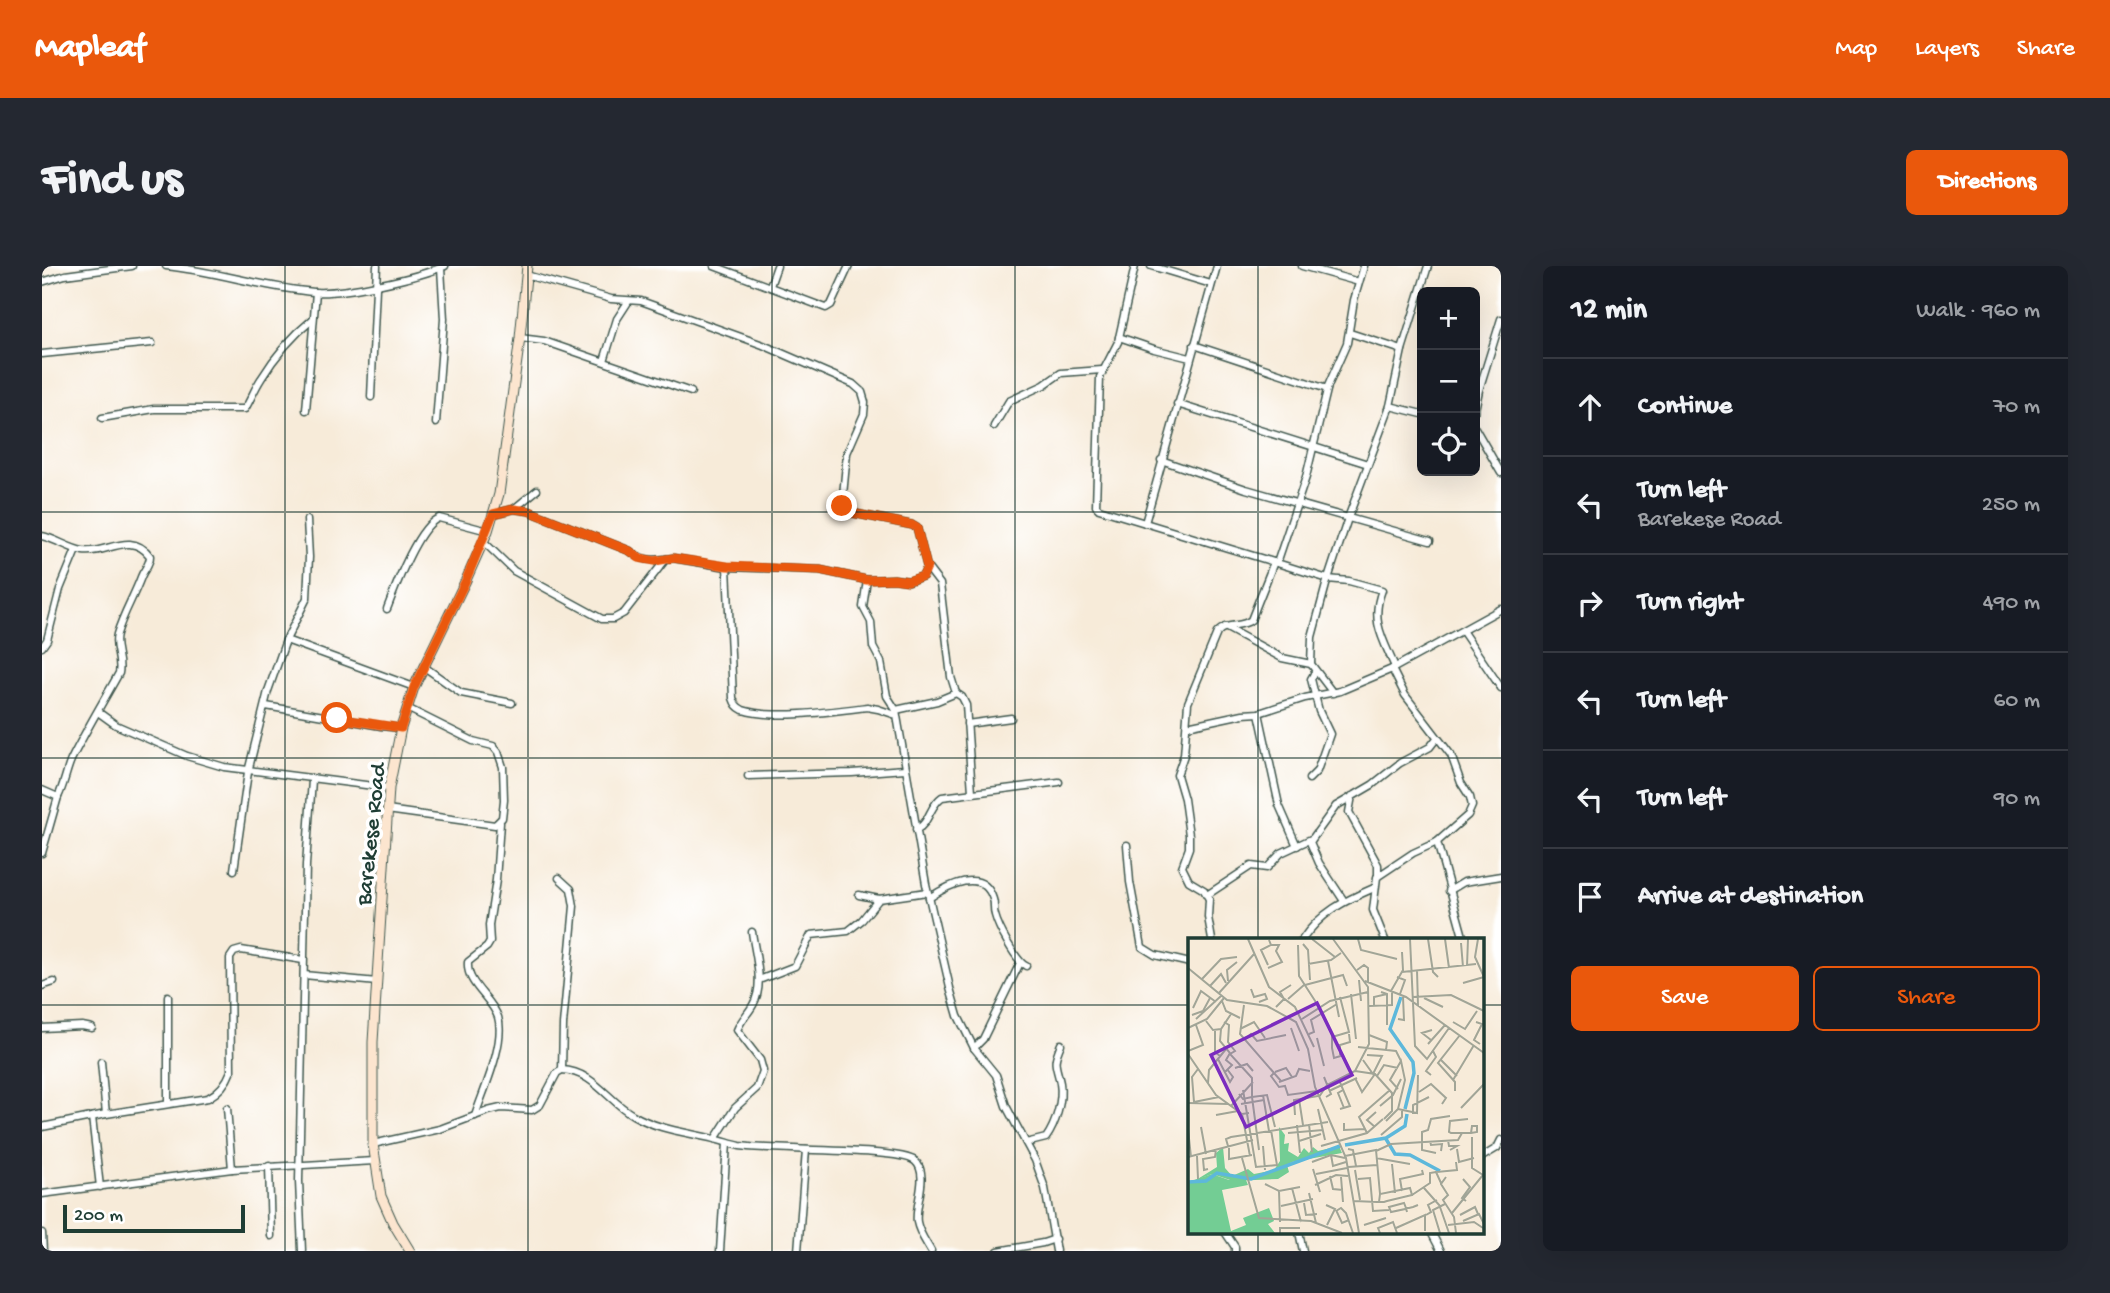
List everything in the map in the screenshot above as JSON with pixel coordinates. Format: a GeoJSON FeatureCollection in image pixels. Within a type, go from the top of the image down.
{"type":"FeatureCollection","features":[{"type":"Feature","properties":{"kind":"main road","name":"Barekese Road"},"geometry":{"type":"LineString","coordinates":[[411,1251],[381,1196],[373,1144],[373,1042],[389,788],[401,728],[414,687],[488,531],[493,514],[503,470],[527,270]]}},
{"type":"Feature","properties":{"kind":"street"},"geometry":{"type":"LineString","coordinates":[[42,282],[65,275],[132,266]]}},
{"type":"Feature","properties":{"kind":"street"},"geometry":{"type":"LineString","coordinates":[[166,266],[274,287],[316,292],[375,284],[443,267],[444,319],[436,423]]}},
{"type":"Feature","properties":{"kind":"street"},"geometry":{"type":"LineString","coordinates":[[222,276],[223,266]]}},
{"type":"Feature","properties":{"kind":"street"},"geometry":{"type":"LineString","coordinates":[[372,397],[377,266]]}},
{"type":"Feature","properties":{"kind":"street"},"geometry":{"type":"LineString","coordinates":[[714,266],[826,308],[831,305],[849,266]]}},
{"type":"Feature","properties":{"kind":"street"},"geometry":{"type":"LineString","coordinates":[[770,286],[777,266]]}},
{"type":"Feature","properties":{"kind":"street"},"geometry":{"type":"LineString","coordinates":[[1135,266],[1115,351],[1102,370],[1096,506],[1328,579],[1349,581],[1382,590],[1376,619],[1393,668],[1405,695],[1451,755],[1472,806],[1468,815],[1437,842],[1413,853],[1378,876]]}},
{"type":"Feature","properties":{"kind":"street"},"geometry":{"type":"LineString","coordinates":[[1151,266],[1211,284]]}},
{"type":"Feature","properties":{"kind":"street"},"geometry":{"type":"LineString","coordinates":[[1145,523],[1217,266]]}},
{"type":"Feature","properties":{"kind":"street"},"geometry":{"type":"LineString","coordinates":[[1302,266],[1359,282]]}},
{"type":"Feature","properties":{"kind":"street"},"geometry":{"type":"LineString","coordinates":[[1212,938],[1208,919],[1210,901],[1207,895],[1189,881],[1182,867],[1189,848],[1189,835],[1184,799],[1177,775],[1184,755],[1186,714],[1192,692],[1217,633],[1225,627],[1245,624],[1251,620],[1275,562],[1297,505],[1327,389],[1350,333],[1354,300],[1364,266]]}},
{"type":"Feature","properties":{"kind":"street"},"geometry":{"type":"LineString","coordinates":[[1333,693],[1311,664],[1312,637],[1348,518],[1391,406],[1402,350],[1428,266]]}},
{"type":"Feature","properties":{"kind":"street"},"geometry":{"type":"LineString","coordinates":[[527,270],[611,299],[640,301],[763,345],[853,384],[862,392],[864,414],[847,453],[842,506],[852,513],[912,525],[919,532],[927,567],[940,583],[951,677],[956,693],[966,705],[972,792]]}},
{"type":"Feature","properties":{"kind":"street"},"geometry":{"type":"LineString","coordinates":[[306,410],[316,292]]}},
{"type":"Feature","properties":{"kind":"street"},"geometry":{"type":"LineString","coordinates":[[604,361],[617,319],[628,302]]}},
{"type":"Feature","properties":{"kind":"street"},"geometry":{"type":"LineString","coordinates":[[102,418],[154,409],[245,409],[276,355],[313,319]]}},
{"type":"Feature","properties":{"kind":"street"},"geometry":{"type":"LineString","coordinates":[[1480,394],[1501,319]]}},
{"type":"Feature","properties":{"kind":"street"},"geometry":{"type":"LineString","coordinates":[[1350,333],[1402,350]]}},
{"type":"Feature","properties":{"kind":"street"},"geometry":{"type":"LineString","coordinates":[[1119,337],[1190,358]]}},
{"type":"Feature","properties":{"kind":"street"},"geometry":{"type":"LineString","coordinates":[[520,338],[544,341],[691,392]]}},
{"type":"Feature","properties":{"kind":"street"},"geometry":{"type":"LineString","coordinates":[[42,354],[152,344]]}},
{"type":"Feature","properties":{"kind":"street"},"geometry":{"type":"LineString","coordinates":[[1194,345],[1327,389]]}},
{"type":"Feature","properties":{"kind":"street"},"geometry":{"type":"LineString","coordinates":[[994,426],[1009,401],[1044,385],[1061,373],[1102,370]]}},
{"type":"Feature","properties":{"kind":"street"},"geometry":{"type":"LineString","coordinates":[[1177,404],[1368,464]]}},
{"type":"Feature","properties":{"kind":"street"},"geometry":{"type":"LineString","coordinates":[[1391,406],[1418,413]]}},
{"type":"Feature","properties":{"kind":"street"},"geometry":{"type":"LineString","coordinates":[[1480,437],[1501,473]]}},
{"type":"Feature","properties":{"kind":"street"},"geometry":{"type":"LineString","coordinates":[[1161,460],[1297,505],[1430,541]]}},
{"type":"Feature","properties":{"kind":"street"},"geometry":{"type":"LineString","coordinates":[[514,509],[537,490]]}},
{"type":"Feature","properties":{"kind":"street"},"geometry":{"type":"LineString","coordinates":[[493,514],[514,509],[529,511],[630,551],[639,558],[655,561],[673,558],[727,566],[820,570],[867,580],[908,581],[923,576],[927,567]]}},
{"type":"Feature","properties":{"kind":"street"},"geometry":{"type":"LineString","coordinates":[[387,609],[412,551],[433,520],[439,518],[488,531]]}},
{"type":"Feature","properties":{"kind":"street"},"geometry":{"type":"LineString","coordinates":[[234,870],[248,772],[273,674],[307,598],[307,520]]}},
{"type":"Feature","properties":{"kind":"street"},"geometry":{"type":"LineString","coordinates":[[42,536],[64,542],[76,550],[88,552],[114,544],[125,544],[143,548],[150,556],[150,562],[128,605],[116,638],[119,673],[89,723],[70,763],[42,853]]}},
{"type":"Feature","properties":{"kind":"street"},"geometry":{"type":"LineString","coordinates":[[483,541],[514,572],[602,619],[613,619],[625,613],[666,559]]}},
{"type":"Feature","properties":{"kind":"street"},"geometry":{"type":"LineString","coordinates":[[42,647],[47,640],[60,589],[76,550]]}},
{"type":"Feature","properties":{"kind":"street"},"geometry":{"type":"LineString","coordinates":[[727,566],[733,698],[735,705],[744,710],[772,714],[867,707],[896,713],[956,693]]}},
{"type":"Feature","properties":{"kind":"street"},"geometry":{"type":"LineString","coordinates":[[867,580],[863,607],[871,622],[873,647],[881,662],[887,696],[896,713],[928,895],[950,988],[958,1016],[974,1048],[996,1075],[1006,1106],[1026,1143],[1045,1188],[1056,1251]]}},
{"type":"Feature","properties":{"kind":"street"},"geometry":{"type":"LineString","coordinates":[[1187,726],[1259,713],[1367,681],[1463,632],[1501,609]]}},
{"type":"Feature","properties":{"kind":"street"},"geometry":{"type":"LineString","coordinates":[[1225,627],[1282,657],[1311,664]]}},
{"type":"Feature","properties":{"kind":"street"},"geometry":{"type":"LineString","coordinates":[[1463,632],[1501,688]]}},
{"type":"Feature","properties":{"kind":"street"},"geometry":{"type":"LineString","coordinates":[[286,640],[414,687]]}},
{"type":"Feature","properties":{"kind":"street"},"geometry":{"type":"LineString","coordinates":[[423,666],[461,693],[512,703]]}},
{"type":"Feature","properties":{"kind":"street"},"geometry":{"type":"LineString","coordinates":[[1309,779],[1317,771],[1330,734],[1315,697],[1311,679],[1315,672]]}},
{"type":"Feature","properties":{"kind":"street"},"geometry":{"type":"LineString","coordinates":[[266,706],[401,728]]}},
{"type":"Feature","properties":{"kind":"street"},"geometry":{"type":"LineString","coordinates":[[408,709],[467,738],[492,746],[498,752],[503,767],[504,800],[489,925],[490,942],[468,962],[467,970],[493,1007],[500,1026],[498,1044],[475,1116]]}},
{"type":"Feature","properties":{"kind":"street"},"geometry":{"type":"LineString","coordinates":[[98,712],[116,725],[187,756],[224,767],[389,788]]}},
{"type":"Feature","properties":{"kind":"street"},"geometry":{"type":"LineString","coordinates":[[1259,713],[1279,805],[1297,846]]}},
{"type":"Feature","properties":{"kind":"street"},"geometry":{"type":"LineString","coordinates":[[967,724],[1012,718]]}},
{"type":"Feature","properties":{"kind":"street"},"geometry":{"type":"LineString","coordinates":[[1207,895],[1251,866],[1267,868],[1281,853],[1311,839],[1336,806],[1372,785],[1400,762],[1430,747],[1437,738]]}},
{"type":"Feature","properties":{"kind":"street"},"geometry":{"type":"LineString","coordinates":[[748,776],[852,773],[905,768]]}},
{"type":"Feature","properties":{"kind":"street"},"geometry":{"type":"LineString","coordinates":[[302,1251],[299,1200],[303,960],[312,780]]}},
{"type":"Feature","properties":{"kind":"street"},"geometry":{"type":"LineString","coordinates":[[916,830],[926,823],[936,801],[942,797],[1059,782]]}},
{"type":"Feature","properties":{"kind":"street"},"geometry":{"type":"LineString","coordinates":[[42,790],[58,797]]}},
{"type":"Feature","properties":{"kind":"street"},"geometry":{"type":"LineString","coordinates":[[1352,796],[1349,812],[1378,865],[1374,888],[1374,916],[1384,938]]}},
{"type":"Feature","properties":{"kind":"street"},"geometry":{"type":"LineString","coordinates":[[387,810],[495,825],[500,822]]}},
{"type":"Feature","properties":{"kind":"street"},"geometry":{"type":"LineString","coordinates":[[1311,839],[1319,863],[1344,901]]}},
{"type":"Feature","properties":{"kind":"street"},"geometry":{"type":"LineString","coordinates":[[1437,842],[1463,938]]}},
{"type":"Feature","properties":{"kind":"street"},"geometry":{"type":"LineString","coordinates":[[1127,845],[1130,882],[1142,947],[1155,955],[1188,963]]}},
{"type":"Feature","properties":{"kind":"street"},"geometry":{"type":"LineString","coordinates":[[1447,871],[1464,882]]}},
{"type":"Feature","properties":{"kind":"street"},"geometry":{"type":"LineString","coordinates":[[1449,891],[1464,882],[1501,876]]}},
{"type":"Feature","properties":{"kind":"street"},"geometry":{"type":"LineString","coordinates":[[559,878],[571,889],[574,905],[563,1024],[562,1070]]}},
{"type":"Feature","properties":{"kind":"street"},"geometry":{"type":"LineString","coordinates":[[859,895],[879,899],[928,895],[970,880],[982,884],[993,897],[995,915],[1023,965],[983,1039],[974,1048]]}},
{"type":"Feature","properties":{"kind":"street"},"geometry":{"type":"LineString","coordinates":[[1303,938],[1313,923],[1344,901],[1374,888]]}},
{"type":"Feature","properties":{"kind":"street"},"geometry":{"type":"LineString","coordinates":[[759,980],[795,966],[811,935],[848,930],[862,920],[879,899]]}},
{"type":"Feature","properties":{"kind":"street"},"geometry":{"type":"LineString","coordinates":[[715,1139],[730,1114],[757,1088],[763,1070],[760,1060],[737,1030],[740,1021],[753,1005],[759,980],[752,932]]}},
{"type":"Feature","properties":{"kind":"street"},"geometry":{"type":"LineString","coordinates":[[42,1128],[106,1114],[208,1098],[219,1091],[231,1070],[230,958],[234,952],[241,950],[303,960]]}},
{"type":"Feature","properties":{"kind":"street"},"geometry":{"type":"LineString","coordinates":[[304,975],[377,982]]}},
{"type":"Feature","properties":{"kind":"street"},"geometry":{"type":"LineString","coordinates":[[42,986],[54,982]]}},
{"type":"Feature","properties":{"kind":"street"},"geometry":{"type":"LineString","coordinates":[[167,1103],[168,996]]}},
{"type":"Feature","properties":{"kind":"street"},"geometry":{"type":"LineString","coordinates":[[42,1028],[92,1028]]}},
{"type":"Feature","properties":{"kind":"street"},"geometry":{"type":"LineString","coordinates":[[1026,1143],[1046,1138],[1058,1111],[1060,1082],[1054,1067],[1060,1044]]}},
{"type":"Feature","properties":{"kind":"street"},"geometry":{"type":"LineString","coordinates":[[101,1062],[106,1114]]}},
{"type":"Feature","properties":{"kind":"street"},"geometry":{"type":"LineString","coordinates":[[373,1144],[440,1129],[501,1108],[533,1110],[540,1105],[557,1073],[568,1071],[597,1084],[631,1115],[664,1129],[743,1146],[882,1152],[912,1158],[918,1163],[921,1194],[916,1220],[931,1251]]}},
{"type":"Feature","properties":{"kind":"street"},"geometry":{"type":"LineString","coordinates":[[227,1108],[232,1169]]}},
{"type":"Feature","properties":{"kind":"street"},"geometry":{"type":"LineString","coordinates":[[92,1117],[100,1187]]}},
{"type":"Feature","properties":{"kind":"street"},"geometry":{"type":"LineString","coordinates":[[1484,1156],[1497,1148],[1501,1140]]}},
{"type":"Feature","properties":{"kind":"street"},"geometry":{"type":"LineString","coordinates":[[720,1251],[727,1143]]}},
{"type":"Feature","properties":{"kind":"street"},"geometry":{"type":"LineString","coordinates":[[798,1251],[806,1150]]}},
{"type":"Feature","properties":{"kind":"street"},"geometry":{"type":"LineString","coordinates":[[42,1194],[232,1169],[375,1161]]}},
{"type":"Feature","properties":{"kind":"street"},"geometry":{"type":"LineString","coordinates":[[269,1166],[271,1236]]}},
{"type":"Feature","properties":{"kind":"street"},"geometry":{"type":"LineString","coordinates":[[42,1233],[43,1251]]}},
{"type":"Feature","properties":{"kind":"street"},"geometry":{"type":"LineString","coordinates":[[1226,1234],[1235,1251]]}},
{"type":"Feature","properties":{"kind":"street"},"geometry":{"type":"LineString","coordinates":[[1432,1234],[1441,1251]]}},
{"type":"Feature","properties":{"kind":"street"},"geometry":{"type":"LineString","coordinates":[[998,1251],[1055,1239]]}},
{"type":"Feature","properties":{"kind":"route"},"geometry":{"type":"LineString","coordinates":[[337,718],[401,728],[423,666],[466,580],[493,514],[514,509],[529,511],[630,551],[639,558],[655,561],[673,558],[727,566],[820,570],[867,580],[908,581],[923,576],[927,567],[917,528],[852,513],[842,506]]}}]}
